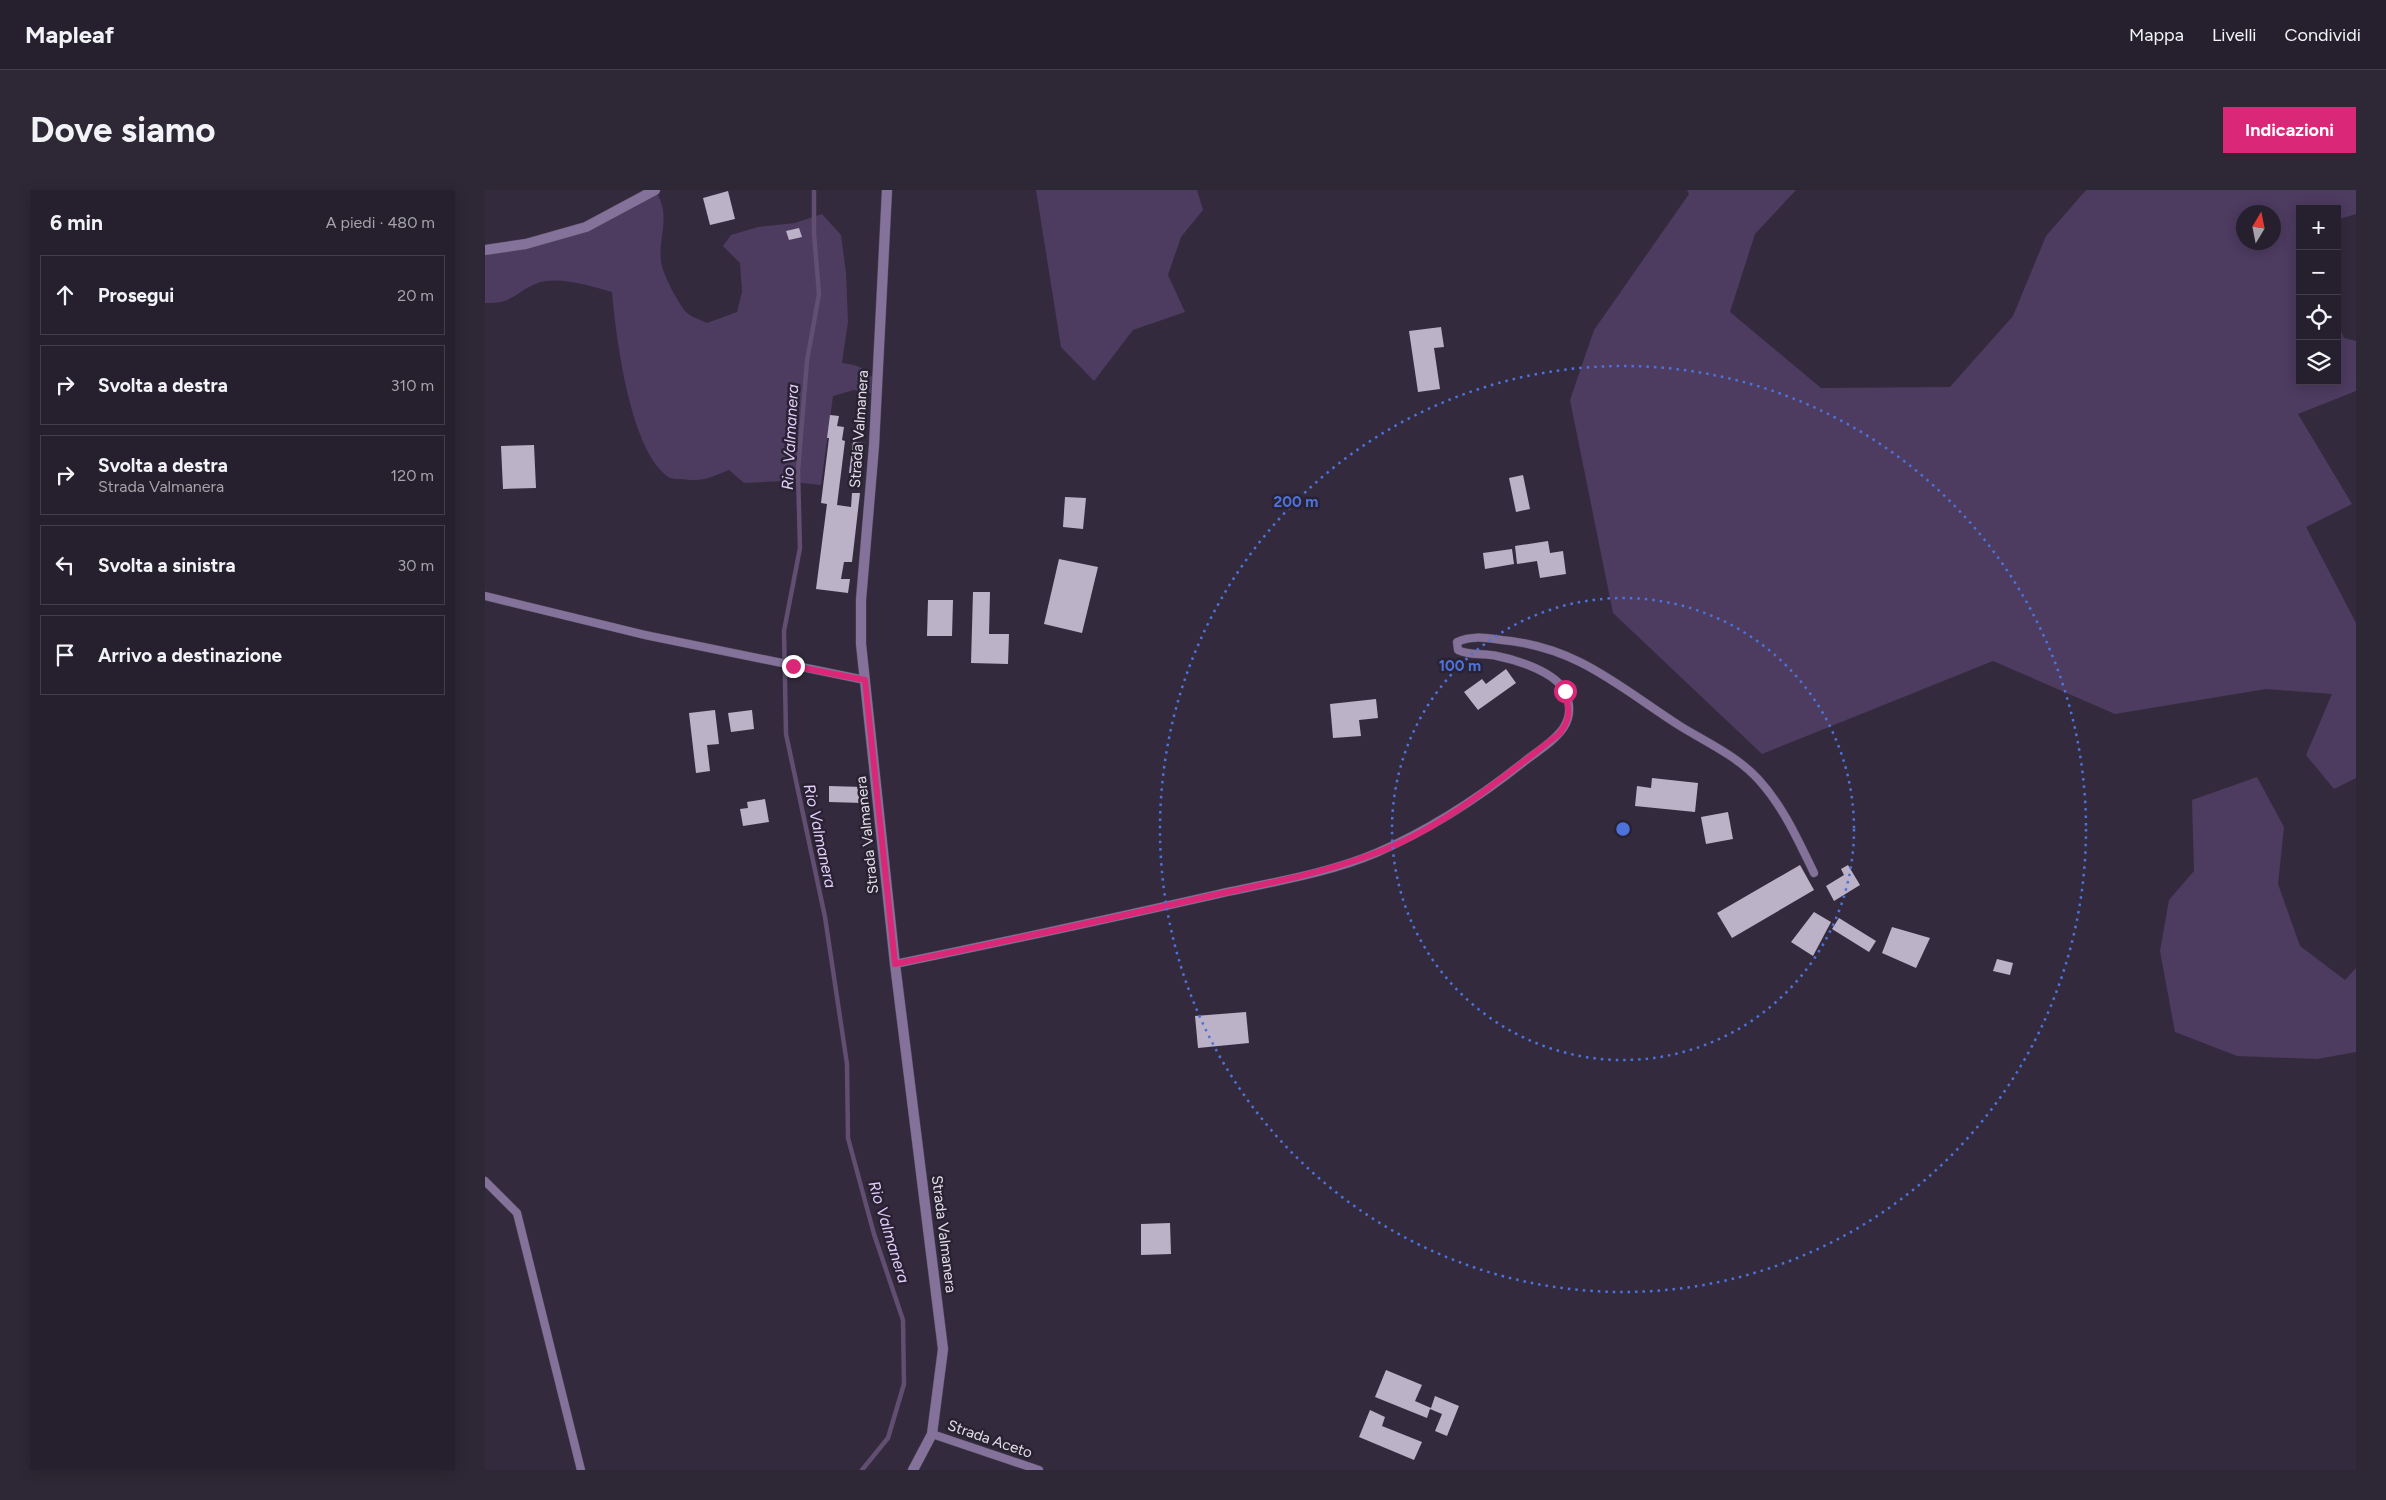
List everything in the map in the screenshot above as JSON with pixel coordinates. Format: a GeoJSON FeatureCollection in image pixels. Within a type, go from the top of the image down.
{"type":"FeatureCollection","features":[{"type":"Feature","properties":{"kind":"street"},"geometry":{"type":"LineString","coordinates":[[485,250],[526,244],[586,227],[655,190]]}},
{"type":"Feature","properties":{"kind":"street","name":"Strada Valmanera"},"geometry":{"type":"LineString","coordinates":[[887,190],[874,446],[861,600],[861,644],[895,964],[943,1349],[932,1434],[913,1470]]}},
{"type":"Feature","properties":{"kind":"lane"},"geometry":{"type":"LineString","coordinates":[[485,596],[645,635],[865,680]]}},
{"type":"Feature","properties":{"kind":"lane"},"geometry":{"type":"LineString","coordinates":[[895,964],[1321,870],[1373,854],[1425,829],[1512,771],[1559,734],[1568,723],[1569,708],[1565,691],[1541,671],[1496,656],[1465,653],[1458,650],[1457,642],[1465,638],[1477,637],[1516,641],[1568,655],[1585,663],[1740,763],[1759,780],[1776,802],[1795,833],[1814,873]]}},
{"type":"Feature","properties":{"kind":"lane"},"geometry":{"type":"LineString","coordinates":[[485,1180],[517,1213],[581,1470]]}},
{"type":"Feature","properties":{"kind":"lane","name":"Strada Aceto"},"geometry":{"type":"LineString","coordinates":[[932,1434],[1039,1470]]}},
{"type":"Feature","properties":{"kind":"shaded area"},"geometry":{"type":"Polygon","coordinates":[[[655,190],[663,208],[664,217],[661,261],[664,273],[686,312],[707,323],[737,312],[742,292],[740,263],[723,246],[731,235],[758,227],[795,223],[822,214],[841,235],[846,273],[848,322],[842,363],[851,364],[869,373],[872,377],[871,393],[854,390],[833,396],[821,485],[784,481],[744,483],[729,470],[701,480],[670,478],[656,465],[645,445],[635,420],[627,392],[617,337],[612,292],[574,282],[553,281],[535,284],[512,298],[501,302],[485,303],[485,250],[586,227],[655,190]]]}},
{"type":"Feature","properties":{"kind":"shaded area"},"geometry":{"type":"Polygon","coordinates":[[[1036,190],[1197,190],[1203,210],[1181,237],[1168,275],[1185,312],[1133,330],[1094,381],[1061,347],[1036,190]]]}},
{"type":"Feature","properties":{"kind":"shaded area"},"geometry":{"type":"Polygon","coordinates":[[[1687,190],[1796,190],[1755,234],[1730,312],[1821,388],[1950,387],[2013,316],[2046,236],[2086,190],[2356,190],[2356,214],[2341,219],[2341,205],[2296,205],[2296,385],[2341,385],[2341,331],[2344,338],[2356,341],[2356,391],[2298,414],[2352,504],[2306,527],[2356,623],[2356,778],[2334,789],[2306,755],[2332,694],[2266,689],[2115,714],[1993,661],[1762,754],[1613,613],[1570,400],[1594,330],[1689,194],[1687,190]]]}},
{"type":"Feature","properties":{"kind":"shaded area"},"geometry":{"type":"Polygon","coordinates":[[[2257,777],[2284,827],[2278,884],[2300,946],[2345,980],[2356,968],[2356,1052],[2317,1059],[2237,1056],[2175,1032],[2160,951],[2169,900],[2194,871],[2192,800],[2257,777]]]}},
{"type":"Feature","properties":{"kind":"building"},"geometry":{"type":"Polygon","coordinates":[[[728,191],[735,219],[710,225],[703,198],[728,191]]]}},
{"type":"Feature","properties":{"kind":"building"},"geometry":{"type":"Polygon","coordinates":[[[799,228],[802,237],[789,240],[786,231],[799,228]]]}},
{"type":"Feature","properties":{"kind":"building"},"geometry":{"type":"Polygon","coordinates":[[[1441,327],[1444,347],[1434,348],[1440,389],[1418,392],[1409,331],[1441,327]]]}},
{"type":"Feature","properties":{"kind":"building"},"geometry":{"type":"Polygon","coordinates":[[[830,415],[839,416],[837,426],[844,427],[842,440],[845,441],[837,505],[851,507],[852,493],[860,493],[852,562],[844,562],[841,579],[850,579],[848,593],[816,589],[827,504],[821,503],[830,415]]]}},
{"type":"Feature","properties":{"kind":"building"},"geometry":{"type":"Polygon","coordinates":[[[853,442],[865,443],[862,474],[849,473],[853,442]]]}},
{"type":"Feature","properties":{"kind":"building"},"geometry":{"type":"Polygon","coordinates":[[[534,445],[536,488],[503,489],[501,446],[534,445]]]}},
{"type":"Feature","properties":{"kind":"building"},"geometry":{"type":"Polygon","coordinates":[[[1523,475],[1530,509],[1516,512],[1509,478],[1523,475]]]}},
{"type":"Feature","properties":{"kind":"building"},"geometry":{"type":"Polygon","coordinates":[[[1065,497],[1086,498],[1083,529],[1063,527],[1065,497]]]}},
{"type":"Feature","properties":{"kind":"building"},"geometry":{"type":"Polygon","coordinates":[[[1548,541],[1550,553],[1563,551],[1566,574],[1540,578],[1537,561],[1517,564],[1515,546],[1548,541]]]}},
{"type":"Feature","properties":{"kind":"building"},"geometry":{"type":"Polygon","coordinates":[[[1512,549],[1514,564],[1485,569],[1483,553],[1512,549]]]}},
{"type":"Feature","properties":{"kind":"building"},"geometry":{"type":"Polygon","coordinates":[[[1059,559],[1098,567],[1082,633],[1044,624],[1059,559]]]}},
{"type":"Feature","properties":{"kind":"building"},"geometry":{"type":"Polygon","coordinates":[[[973,592],[990,592],[989,634],[1009,634],[1008,664],[971,663],[973,592]]]}},
{"type":"Feature","properties":{"kind":"building"},"geometry":{"type":"Polygon","coordinates":[[[928,600],[953,600],[952,636],[927,636],[928,600]]]}},
{"type":"Feature","properties":{"kind":"building"},"geometry":{"type":"Polygon","coordinates":[[[1506,669],[1516,683],[1478,710],[1464,692],[1482,679],[1486,684],[1506,669]]]}},
{"type":"Feature","properties":{"kind":"building"},"geometry":{"type":"Polygon","coordinates":[[[1376,699],[1378,718],[1359,720],[1361,736],[1333,738],[1330,704],[1376,699]]]}},
{"type":"Feature","properties":{"kind":"building"},"geometry":{"type":"Polygon","coordinates":[[[715,710],[719,744],[707,745],[710,771],[696,773],[689,713],[715,710]]]}},
{"type":"Feature","properties":{"kind":"building"},"geometry":{"type":"Polygon","coordinates":[[[752,710],[754,729],[731,732],[728,713],[752,710]]]}},
{"type":"Feature","properties":{"kind":"building"},"geometry":{"type":"Polygon","coordinates":[[[1652,778],[1698,783],[1695,812],[1635,806],[1637,786],[1651,788],[1652,778]]]}},
{"type":"Feature","properties":{"kind":"building"},"geometry":{"type":"Polygon","coordinates":[[[829,786],[863,787],[863,803],[829,802],[829,786]]]}},
{"type":"Feature","properties":{"kind":"building"},"geometry":{"type":"Polygon","coordinates":[[[765,799],[769,822],[743,826],[740,809],[748,808],[747,802],[765,799]]]}},
{"type":"Feature","properties":{"kind":"building"},"geometry":{"type":"Polygon","coordinates":[[[1728,812],[1733,839],[1706,844],[1701,817],[1728,812]]]}},
{"type":"Feature","properties":{"kind":"building"},"geometry":{"type":"Polygon","coordinates":[[[1800,865],[1814,890],[1732,938],[1717,913],[1800,865]]]}},
{"type":"Feature","properties":{"kind":"building"},"geometry":{"type":"Polygon","coordinates":[[[1848,865],[1860,885],[1834,901],[1826,886],[1844,875],[1841,869],[1848,865]]]}},
{"type":"Feature","properties":{"kind":"building"},"geometry":{"type":"Polygon","coordinates":[[[1814,912],[1831,922],[1813,956],[1791,942],[1814,912]]]}},
{"type":"Feature","properties":{"kind":"building"},"geometry":{"type":"Polygon","coordinates":[[[1839,918],[1876,941],[1869,952],[1832,929],[1839,918]]]}},
{"type":"Feature","properties":{"kind":"building"},"geometry":{"type":"Polygon","coordinates":[[[1892,927],[1930,938],[1916,968],[1882,953],[1892,927]]]}},
{"type":"Feature","properties":{"kind":"building"},"geometry":{"type":"Polygon","coordinates":[[[1997,959],[2013,963],[2010,975],[1993,971],[1997,959]]]}},
{"type":"Feature","properties":{"kind":"building"},"geometry":{"type":"Polygon","coordinates":[[[1246,1012],[1249,1043],[1198,1048],[1195,1016],[1246,1012]]]}},
{"type":"Feature","properties":{"kind":"building"},"geometry":{"type":"Polygon","coordinates":[[[1170,1223],[1171,1254],[1141,1255],[1141,1224],[1170,1223]]]}},
{"type":"Feature","properties":{"kind":"building"},"geometry":{"type":"Polygon","coordinates":[[[1386,1370],[1422,1385],[1415,1401],[1431,1408],[1435,1396],[1459,1406],[1447,1436],[1435,1431],[1442,1414],[1430,1409],[1427,1418],[1375,1397],[1386,1370]]]}},
{"type":"Feature","properties":{"kind":"building"},"geometry":{"type":"Polygon","coordinates":[[[1370,1410],[1385,1417],[1382,1426],[1422,1442],[1414,1460],[1359,1437],[1370,1410]]]}},
{"type":"Feature","properties":{"kind":"waterway","name":"Rio Valmanera"},"geometry":{"type":"LineString","coordinates":[[814,190],[814,233],[819,294],[807,361],[798,471],[800,548],[784,631],[786,734],[825,917],[847,1064],[848,1138],[874,1234],[903,1320],[904,1384],[888,1438],[862,1470]]}},
{"type":"Feature","properties":{"kind":"route"},"geometry":{"type":"LineString","coordinates":[[793,666],[865,680],[895,964],[1255,886],[1321,870],[1373,854],[1425,829],[1474,798],[1559,734],[1568,723],[1569,708],[1565,691]]}}]}
